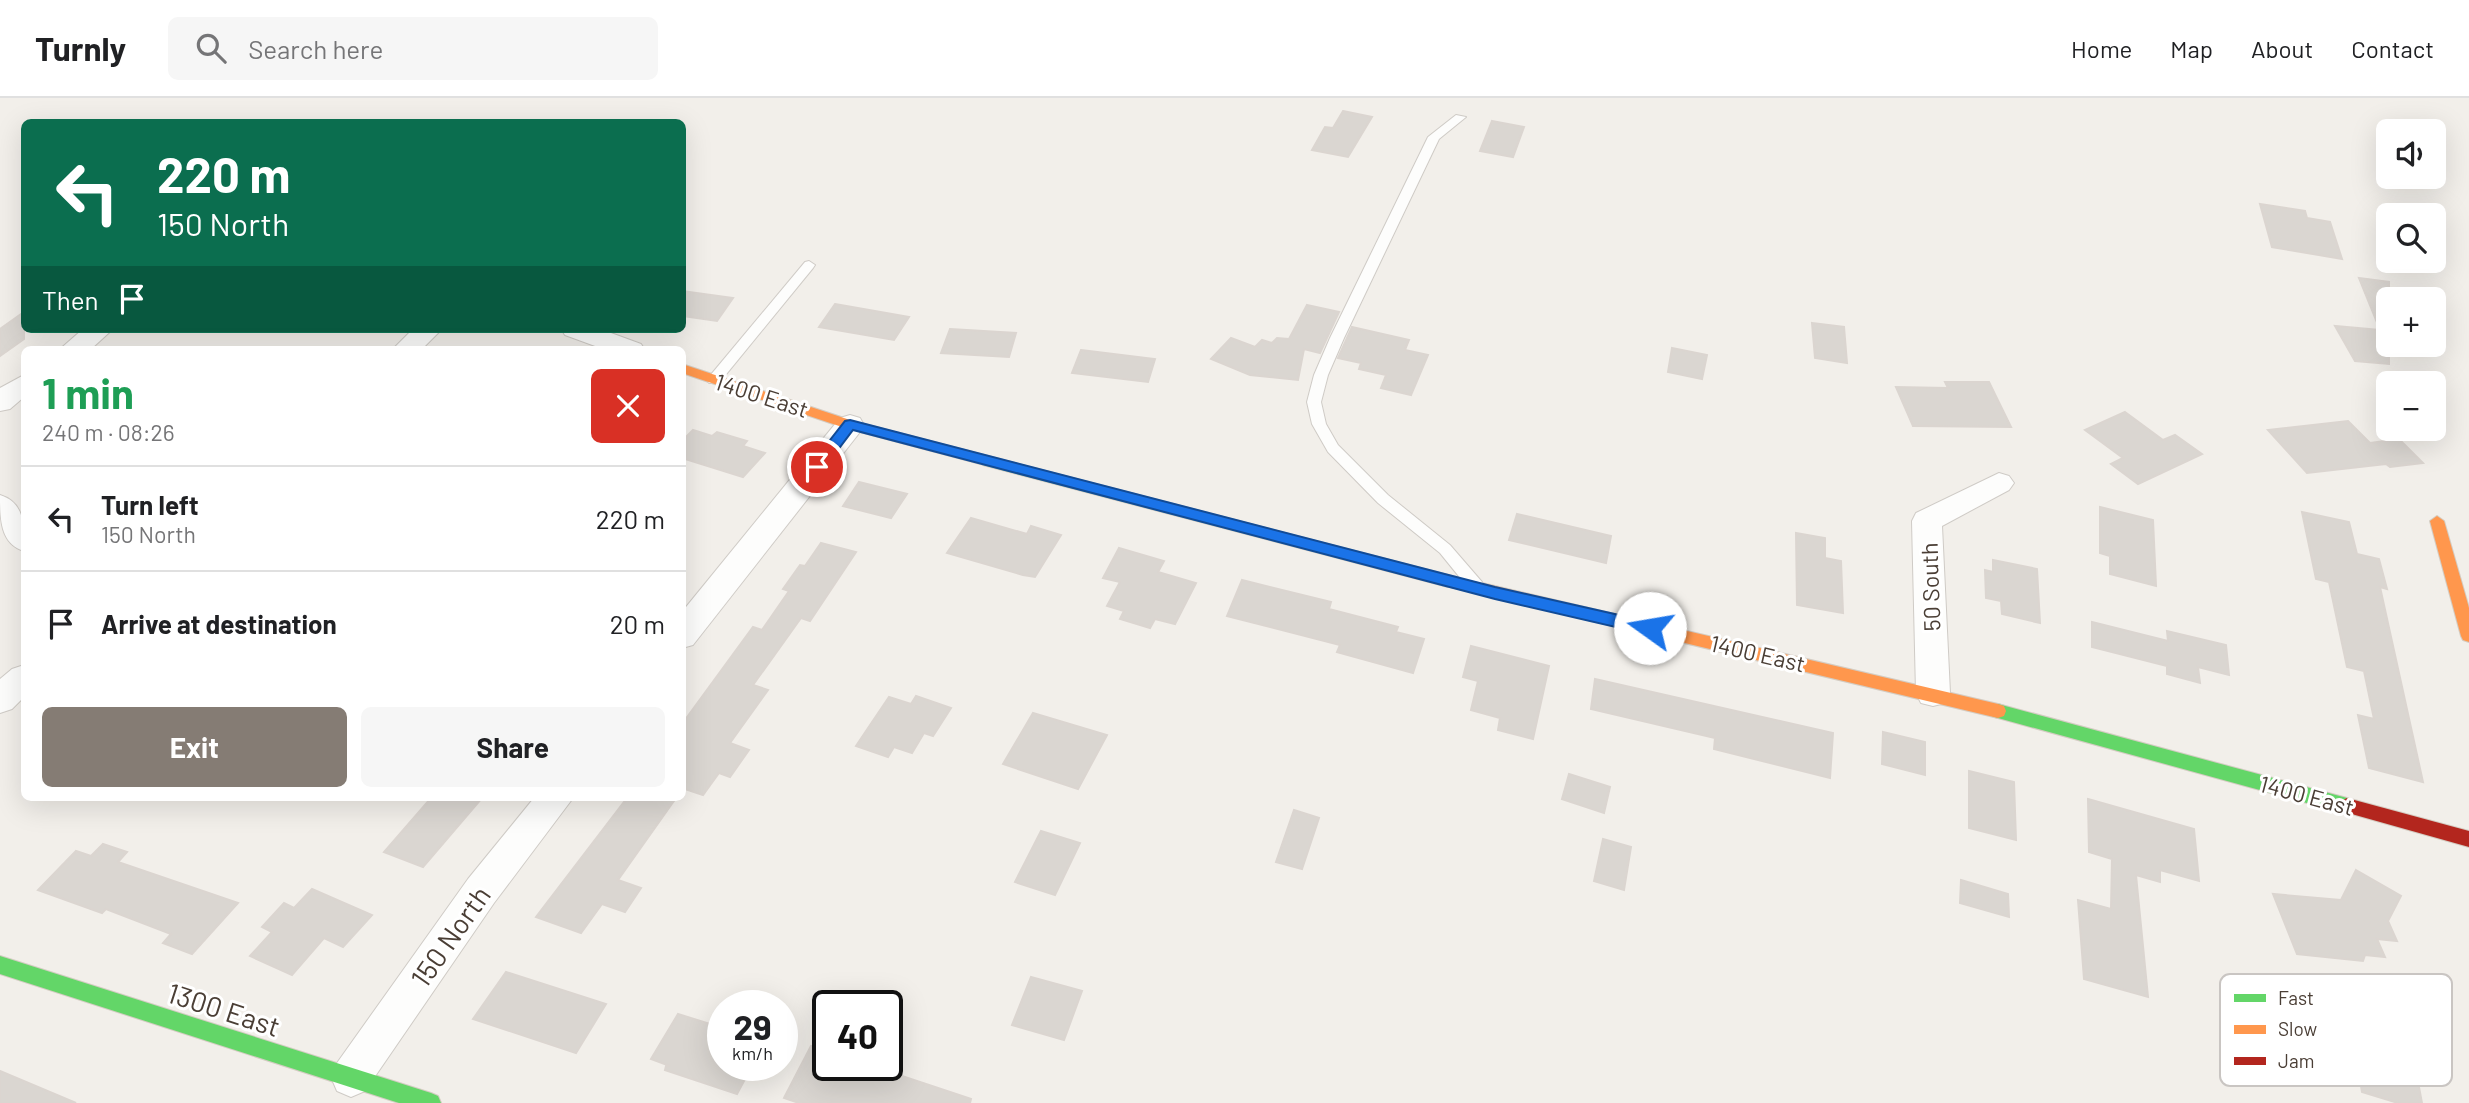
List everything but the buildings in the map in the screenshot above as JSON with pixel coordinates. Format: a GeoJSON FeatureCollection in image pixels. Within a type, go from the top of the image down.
{"type":"FeatureCollection","features":[{"type":"Feature","properties":{"kind":"street"},"geometry":{"type":"LineString","coordinates":[[77,346],[95,333]]}},
{"type":"Feature","properties":{"kind":"street"},"geometry":{"type":"LineString","coordinates":[[410,346],[424,333]]}},
{"type":"Feature","properties":{"kind":"street"},"geometry":{"type":"LineString","coordinates":[[585,333],[621,346]]}},
{"type":"Feature","properties":{"kind":"street","name":"1400 East"},"geometry":{"type":"LineString","coordinates":[[686,370],[850,425],[1477,588],[1934,693],[2469,839]]}},
{"type":"Feature","properties":{"kind":"street"},"geometry":{"type":"LineString","coordinates":[[0,402],[21,386]]}},
{"type":"Feature","properties":{"kind":"street"},"geometry":{"type":"LineString","coordinates":[[686,631],[850,425]]}},
{"type":"Feature","properties":{"kind":"street","name":"50 South"},"geometry":{"type":"LineString","coordinates":[[1934,693],[1927,521],[1999,483]]}},
{"type":"Feature","properties":{"kind":"street"},"geometry":{"type":"LineString","coordinates":[[0,506],[21,536]]}},
{"type":"Feature","properties":{"kind":"street"},"geometry":{"type":"LineString","coordinates":[[2437,520],[2469,636]]}},
{"type":"Feature","properties":{"kind":"street"},"geometry":{"type":"LineString","coordinates":[[0,699],[21,681]]}},
{"type":"Feature","properties":{"kind":"street","name":"150 North"},"geometry":{"type":"LineString","coordinates":[[351,1077],[481,891],[553,801]]}},
{"type":"Feature","properties":{"kind":"street","name":"1300 East"},"geometry":{"type":"LineString","coordinates":[[0,965],[431,1103]]}},
{"type":"Feature","properties":{"kind":"lane"},"geometry":{"type":"LineString","coordinates":[[1460,117],[1434,137],[1337,338],[1321,375],[1314,402],[1319,424],[1333,448],[1383,499],[1445,549],[1477,588]]}},
{"type":"Feature","properties":{"kind":"lane"},"geometry":{"type":"LineString","coordinates":[[714,380],[809,265]]}},
{"type":"Feature","properties":{"kind":"traffic: fast"},"geometry":{"type":"LineString","coordinates":[[988,461],[1448,581]]}},
{"type":"Feature","properties":{"kind":"traffic: fast"},"geometry":{"type":"LineString","coordinates":[[1998,711],[2347,806]]}},
{"type":"Feature","properties":{"kind":"traffic: fast"},"geometry":{"type":"LineString","coordinates":[[0,965],[431,1103]]}},
{"type":"Feature","properties":{"kind":"traffic: slow"},"geometry":{"type":"LineString","coordinates":[[686,369],[850,425],[988,461]]}},
{"type":"Feature","properties":{"kind":"traffic: slow"},"geometry":{"type":"LineString","coordinates":[[2437,521],[2469,636]]}},
{"type":"Feature","properties":{"kind":"traffic: slow"},"geometry":{"type":"LineString","coordinates":[[1448,581],[1998,711]]}},
{"type":"Feature","properties":{"kind":"traffic: jam"},"geometry":{"type":"LineString","coordinates":[[2347,806],[2469,839]]}},
{"type":"Feature","properties":{"kind":"route"},"geometry":{"type":"LineString","coordinates":[[817,467],[850,425],[1495,593],[1650,628]]}}]}
